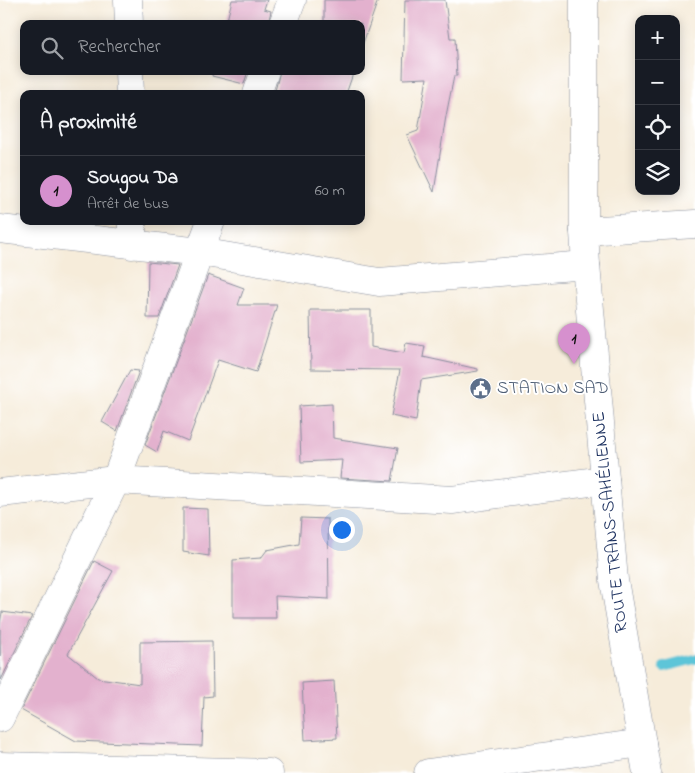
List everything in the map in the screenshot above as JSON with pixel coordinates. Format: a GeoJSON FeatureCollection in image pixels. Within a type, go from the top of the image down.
{"type":"FeatureCollection","features":[{"type":"Feature","properties":{"kind":"main road"},"geometry":{"type":"LineString","coordinates":[[128,0],[129,20]]}},
{"type":"Feature","properties":{"kind":"main road"},"geometry":{"type":"LineString","coordinates":[[284,20],[292,0]]}},
{"type":"Feature","properties":{"kind":"main road","name":"ROUTE TRANS-SAHÉLIENNE"},"geometry":{"type":"LineString","coordinates":[[584,0],[584,231],[586,265],[614,580],[647,773]]}},
{"type":"Feature","properties":{"kind":"main road"},"geometry":{"type":"LineString","coordinates":[[129,75],[130,90]]}},
{"type":"Feature","properties":{"kind":"main road"},"geometry":{"type":"LineString","coordinates":[[259,90],[264,75]]}},
{"type":"Feature","properties":{"kind":"main road"},"geometry":{"type":"LineString","coordinates":[[584,231],[695,224]]}},
{"type":"Feature","properties":{"kind":"main road"},"geometry":{"type":"LineString","coordinates":[[0,718],[116,480],[210,225]]}},
{"type":"Feature","properties":{"kind":"main road"},"geometry":{"type":"LineString","coordinates":[[0,230],[132,233],[200,252],[379,282],[586,265]]}},
{"type":"Feature","properties":{"kind":"main road"},"geometry":{"type":"LineString","coordinates":[[0,493],[116,480],[452,500],[605,480]]}},
{"type":"Feature","properties":{"kind":"main road"},"geometry":{"type":"LineString","coordinates":[[428,773],[642,744]]}},
{"type":"Feature","properties":{"kind":"main road"},"geometry":{"type":"LineString","coordinates":[[0,766],[269,773]]}},
{"type":"Feature","properties":{"kind":"building"},"geometry":{"type":"Polygon","coordinates":[[[232,0],[267,0],[264,9],[271,11],[269,20],[227,20],[232,0]]]}},
{"type":"Feature","properties":{"kind":"building"},"geometry":{"type":"Polygon","coordinates":[[[324,0],[378,0],[365,37],[365,20],[324,20],[324,0]]]}},
{"type":"Feature","properties":{"kind":"building"},"geometry":{"type":"Polygon","coordinates":[[[405,0],[445,0],[450,38],[455,38],[457,76],[454,76],[446,116],[434,192],[407,135],[418,131],[427,78],[403,79],[405,0]]]}},
{"type":"Feature","properties":{"kind":"building"},"geometry":{"type":"Polygon","coordinates":[[[212,75],[247,75],[244,84],[212,75]]]}},
{"type":"Feature","properties":{"kind":"building"},"geometry":{"type":"Polygon","coordinates":[[[279,75],[353,75],[347,90],[275,90],[279,75]]]}},
{"type":"Feature","properties":{"kind":"building"},"geometry":{"type":"Polygon","coordinates":[[[148,262],[178,265],[159,318],[147,318],[148,262]]]}},
{"type":"Feature","properties":{"kind":"building"},"geometry":{"type":"Polygon","coordinates":[[[208,275],[244,288],[238,305],[277,305],[256,372],[218,360],[188,441],[164,431],[157,452],[145,445],[208,275]]]}},
{"type":"Feature","properties":{"kind":"building"},"geometry":{"type":"Polygon","coordinates":[[[310,310],[371,310],[371,347],[404,353],[406,343],[425,346],[423,357],[478,369],[478,371],[421,380],[416,421],[391,416],[400,370],[311,369],[310,310]]]}},
{"type":"Feature","properties":{"kind":"building"},"geometry":{"type":"Polygon","coordinates":[[[130,370],[139,371],[117,431],[102,422],[130,370]]]}},
{"type":"Feature","properties":{"kind":"building"},"geometry":{"type":"Polygon","coordinates":[[[332,404],[333,438],[398,448],[392,481],[340,478],[342,460],[301,462],[299,406],[332,404]]]}},
{"type":"Feature","properties":{"kind":"building"},"geometry":{"type":"Polygon","coordinates":[[[183,508],[208,509],[209,556],[183,552],[183,508]]]}},
{"type":"Feature","properties":{"kind":"building"},"geometry":{"type":"Polygon","coordinates":[[[301,518],[328,519],[329,599],[275,596],[276,618],[233,618],[233,560],[261,558],[267,550],[299,544],[301,518]]]}},
{"type":"Feature","properties":{"kind":"building"},"geometry":{"type":"Polygon","coordinates":[[[94,561],[113,571],[68,654],[98,678],[140,684],[140,642],[212,641],[213,696],[204,697],[202,746],[76,741],[21,710],[94,561]]]}},
{"type":"Feature","properties":{"kind":"building"},"geometry":{"type":"Polygon","coordinates":[[[2,612],[32,616],[1,680],[0,625],[2,612]]]}},
{"type":"Feature","properties":{"kind":"building"},"geometry":{"type":"Polygon","coordinates":[[[334,681],[337,738],[305,740],[302,683],[334,681]]]}},
{"type":"Feature","properties":{"kind":"waterway"},"geometry":{"type":"LineString","coordinates":[[664,667],[695,659]]}},
{"type":"Feature","properties":{"kind":"place","name":"Sougou Da"},"geometry":{"type":"Point","coordinates":[574,364]}},
{"type":"Feature","properties":{"kind":"place","name":"STATION SAD"},"geometry":{"type":"Point","coordinates":[481,389]}}]}
